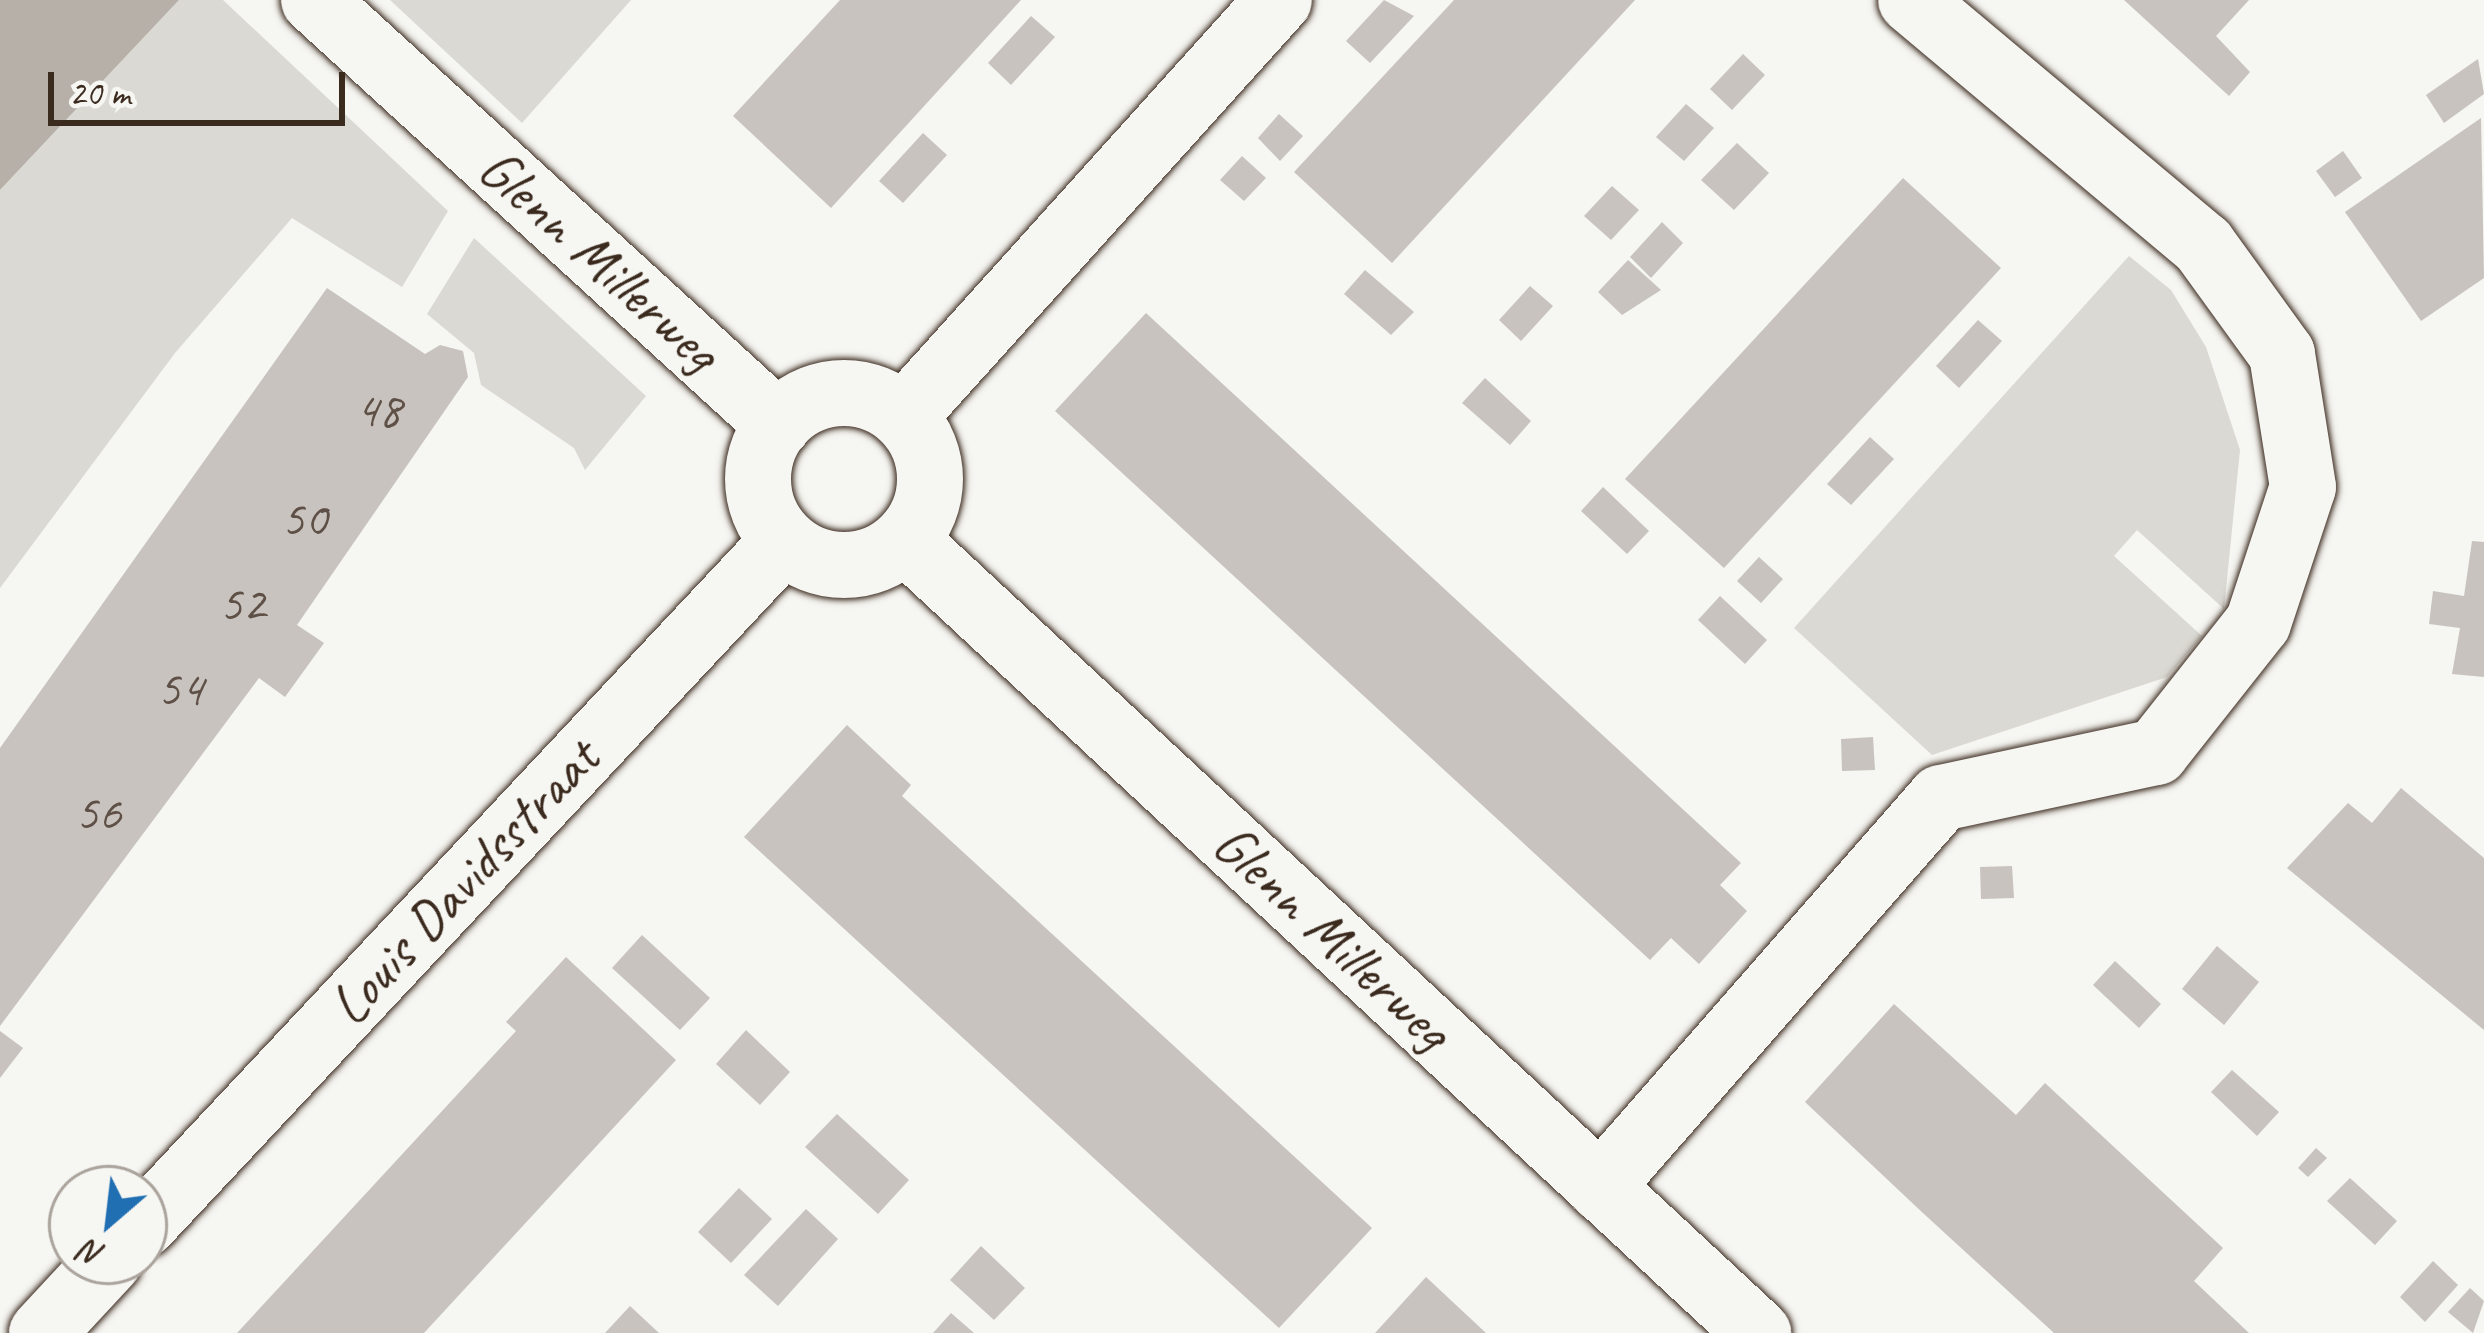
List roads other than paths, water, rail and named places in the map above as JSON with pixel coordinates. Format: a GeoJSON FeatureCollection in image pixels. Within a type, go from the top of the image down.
{"type":"FeatureCollection","features":[{"type":"Feature","properties":{"kind":"street","name":"Glenn Millerweg"},"geometry":{"type":"LineString","coordinates":[[314,0],[778,424]]}},
{"type":"Feature","properties":{"kind":"street"},"geometry":{"type":"LineString","coordinates":[[904,416],[1279,0]]}},
{"type":"Feature","properties":{"kind":"street"},"geometry":{"type":"LineString","coordinates":[[1600,1187],[1941,798],[2156,752],[2258,623],[2303,487],[2282,354],[2203,245],[1911,0]]}},
{"type":"Feature","properties":{"kind":"street"},"geometry":{"type":"LineString","coordinates":[[840,393],[904,416],[930,478],[905,540],[845,566],[784,541],[758,484],[778,424],[840,393]]}},
{"type":"Feature","properties":{"kind":"street","name":"Glenn Millerweg"},"geometry":{"type":"LineString","coordinates":[[905,540],[1758,1333]]}},
{"type":"Feature","properties":{"kind":"street","name":"Louis Davidsstraat"},"geometry":{"type":"LineString","coordinates":[[168,1198],[784,541]]}},
{"type":"Feature","properties":{"kind":"street"},"geometry":{"type":"LineString","coordinates":[[42,1333],[87,1285]]}}]}
